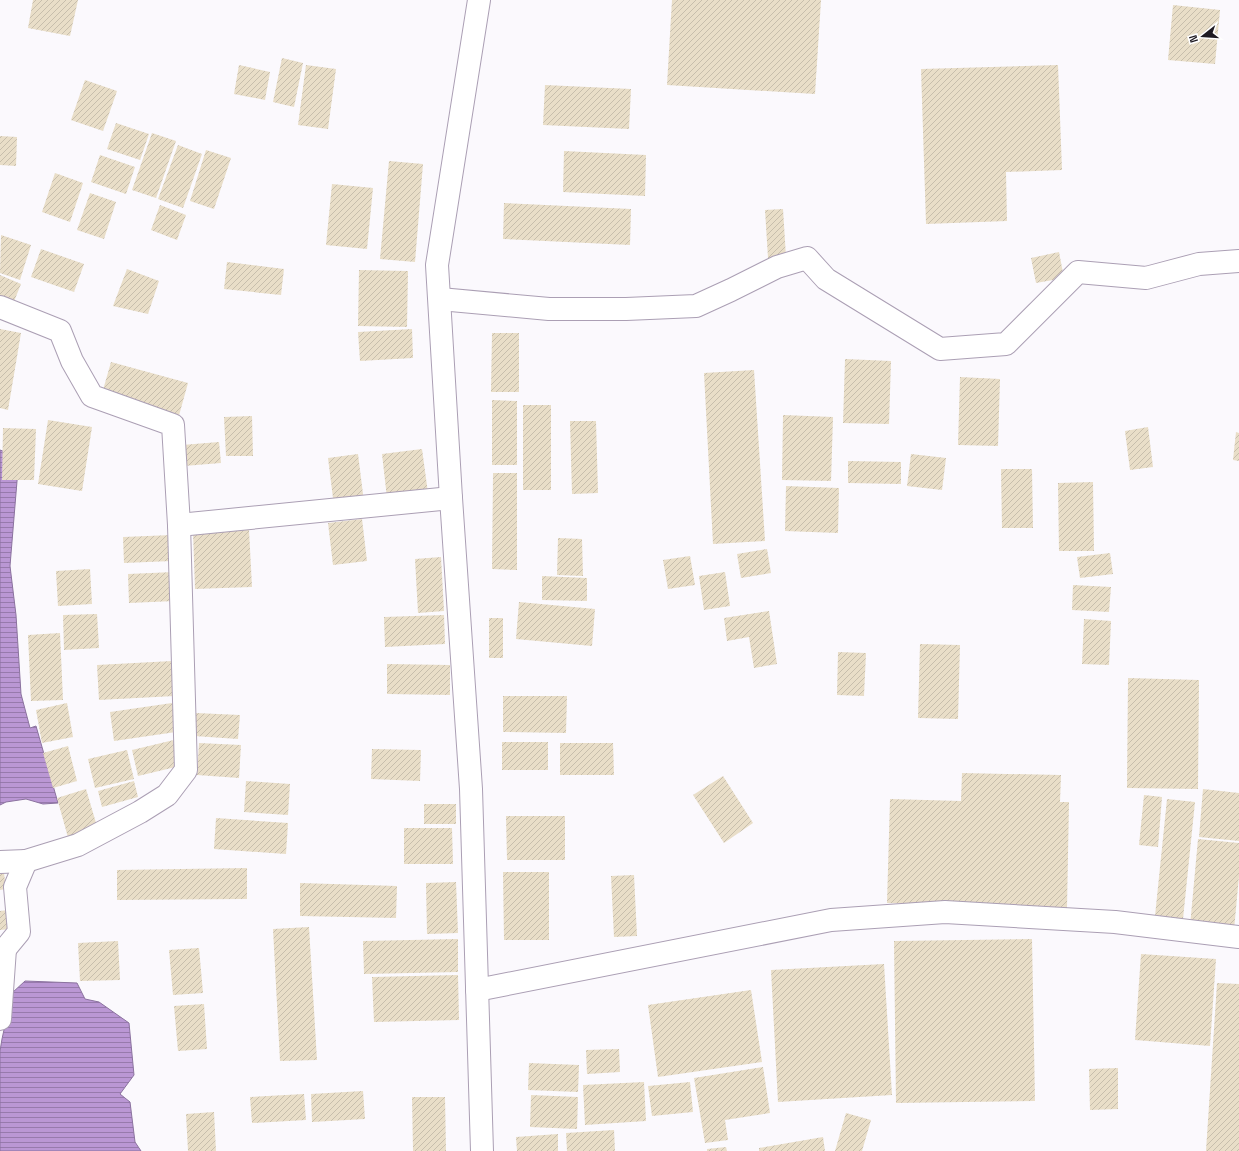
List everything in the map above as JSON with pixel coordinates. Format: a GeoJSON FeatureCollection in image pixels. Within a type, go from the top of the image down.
{"type":"FeatureCollection","features":[{"type":"Feature","properties":{"kind":"street"},"geometry":{"type":"LineString","coordinates":[[479,0],[438,265],[451,498],[471,789],[482,1151]]}},
{"type":"Feature","properties":{"kind":"street"},"geometry":{"type":"LineString","coordinates":[[440,299],[549,309],[626,309],[696,306],[777,267],[807,258],[826,278],[940,349],[1006,344],[1078,272],[1146,278],[1199,264],[1239,261]]}},
{"type":"Feature","properties":{"kind":"street"},"geometry":{"type":"LineString","coordinates":[[0,307],[60,331],[72,361],[92,396],[173,425],[179,525],[186,770],[167,795],[140,812],[78,845],[26,861],[0,862]]}},
{"type":"Feature","properties":{"kind":"street"},"geometry":{"type":"LineString","coordinates":[[179,525],[451,498]]}},
{"type":"Feature","properties":{"kind":"street"},"geometry":{"type":"LineString","coordinates":[[0,1019],[3,950],[19,932],[15,887],[26,861]]}},
{"type":"Feature","properties":{"kind":"street"},"geometry":{"type":"LineString","coordinates":[[477,990],[831,920],[945,912],[1115,922],[1239,937]]}},
{"type":"Feature","properties":{"kind":"shaded area"},"geometry":{"type":"Polygon","coordinates":[[[0,450],[19,457],[10,566],[16,615],[21,694],[30,728],[36,726],[58,803],[43,804],[26,799],[6,802],[0,805],[0,450]]]}},
{"type":"Feature","properties":{"kind":"shaded area"},"geometry":{"type":"Polygon","coordinates":[[[25,981],[77,983],[85,999],[99,1002],[129,1023],[134,1075],[120,1094],[130,1102],[135,1142],[141,1151],[0,1151],[0,1051],[12,993],[25,981]]]}},
{"type":"Feature","properties":{"kind":"building"},"geometry":{"type":"Polygon","coordinates":[[[33,0],[78,0],[70,36],[28,28],[33,0]]]}},
{"type":"Feature","properties":{"kind":"building"},"geometry":{"type":"Polygon","coordinates":[[[672,0],[821,0],[815,94],[667,85],[672,0]]]}},
{"type":"Feature","properties":{"kind":"building"},"geometry":{"type":"Polygon","coordinates":[[[1173,5],[1220,10],[1215,64],[1168,60],[1173,5]]]}},
{"type":"Feature","properties":{"kind":"building"},"geometry":{"type":"Polygon","coordinates":[[[282,58],[303,63],[294,107],[273,102],[282,58]]]}},
{"type":"Feature","properties":{"kind":"building"},"geometry":{"type":"Polygon","coordinates":[[[239,65],[270,72],[265,100],[234,94],[239,65]]]}},
{"type":"Feature","properties":{"kind":"building"},"geometry":{"type":"Polygon","coordinates":[[[306,65],[336,69],[328,129],[298,125],[306,65]]]}},
{"type":"Feature","properties":{"kind":"building"},"geometry":{"type":"Polygon","coordinates":[[[1058,65],[1062,170],[1006,172],[1007,221],[926,224],[921,69],[1058,65]]]}},
{"type":"Feature","properties":{"kind":"building"},"geometry":{"type":"Polygon","coordinates":[[[85,80],[117,91],[103,131],[71,120],[85,80]]]}},
{"type":"Feature","properties":{"kind":"building"},"geometry":{"type":"Polygon","coordinates":[[[545,85],[631,89],[629,129],[543,125],[545,85]]]}},
{"type":"Feature","properties":{"kind":"building"},"geometry":{"type":"Polygon","coordinates":[[[116,123],[149,134],[140,160],[107,149],[116,123]]]}},
{"type":"Feature","properties":{"kind":"building"},"geometry":{"type":"Polygon","coordinates":[[[152,133],[176,141],[156,198],[132,190],[152,133]]]}},
{"type":"Feature","properties":{"kind":"building"},"geometry":{"type":"Polygon","coordinates":[[[0,136],[17,137],[16,166],[0,165],[0,136]]]}},
{"type":"Feature","properties":{"kind":"building"},"geometry":{"type":"Polygon","coordinates":[[[178,145],[202,154],[183,208],[158,199],[178,145]]]}},
{"type":"Feature","properties":{"kind":"building"},"geometry":{"type":"Polygon","coordinates":[[[206,150],[231,158],[214,209],[190,201],[206,150]]]}},
{"type":"Feature","properties":{"kind":"building"},"geometry":{"type":"Polygon","coordinates":[[[564,151],[646,155],[645,196],[563,192],[564,151]]]}},
{"type":"Feature","properties":{"kind":"building"},"geometry":{"type":"Polygon","coordinates":[[[100,155],[135,167],[126,194],[91,182],[100,155]]]}},
{"type":"Feature","properties":{"kind":"building"},"geometry":{"type":"Polygon","coordinates":[[[389,161],[423,164],[415,262],[380,259],[389,161]]]}},
{"type":"Feature","properties":{"kind":"building"},"geometry":{"type":"Polygon","coordinates":[[[55,173],[83,183],[70,222],[42,212],[55,173]]]}},
{"type":"Feature","properties":{"kind":"building"},"geometry":{"type":"Polygon","coordinates":[[[332,184],[373,188],[367,249],[326,245],[332,184]]]}},
{"type":"Feature","properties":{"kind":"building"},"geometry":{"type":"Polygon","coordinates":[[[90,193],[116,202],[104,239],[77,230],[90,193]]]}},
{"type":"Feature","properties":{"kind":"building"},"geometry":{"type":"Polygon","coordinates":[[[504,203],[631,209],[630,245],[503,239],[504,203]]]}},
{"type":"Feature","properties":{"kind":"building"},"geometry":{"type":"Polygon","coordinates":[[[160,205],[186,215],[177,240],[151,230],[160,205]]]}},
{"type":"Feature","properties":{"kind":"building"},"geometry":{"type":"Polygon","coordinates":[[[783,209],[786,257],[768,258],[765,210],[783,209]]]}},
{"type":"Feature","properties":{"kind":"building"},"geometry":{"type":"Polygon","coordinates":[[[1,235],[31,245],[20,280],[0,273],[1,235]]]}},
{"type":"Feature","properties":{"kind":"building"},"geometry":{"type":"Polygon","coordinates":[[[41,249],[84,264],[74,292],[31,277],[41,249]]]}},
{"type":"Feature","properties":{"kind":"building"},"geometry":{"type":"Polygon","coordinates":[[[1059,252],[1064,278],[1036,283],[1031,258],[1059,252]]]}},
{"type":"Feature","properties":{"kind":"building"},"geometry":{"type":"Polygon","coordinates":[[[227,262],[284,269],[281,295],[224,289],[227,262]]]}},
{"type":"Feature","properties":{"kind":"building"},"geometry":{"type":"Polygon","coordinates":[[[127,269],[159,281],[148,314],[113,306],[127,269]]]}},
{"type":"Feature","properties":{"kind":"building"},"geometry":{"type":"Polygon","coordinates":[[[359,270],[408,271],[407,327],[358,326],[359,270]]]}},
{"type":"Feature","properties":{"kind":"building"},"geometry":{"type":"Polygon","coordinates":[[[0,275],[21,284],[13,304],[0,298],[0,275]]]}},
{"type":"Feature","properties":{"kind":"building"},"geometry":{"type":"Polygon","coordinates":[[[0,329],[21,333],[8,410],[0,408],[0,329]]]}},
{"type":"Feature","properties":{"kind":"building"},"geometry":{"type":"Polygon","coordinates":[[[412,329],[413,358],[360,361],[358,332],[412,329]]]}},
{"type":"Feature","properties":{"kind":"building"},"geometry":{"type":"Polygon","coordinates":[[[492,333],[519,333],[519,392],[491,392],[492,333]]]}},
{"type":"Feature","properties":{"kind":"building"},"geometry":{"type":"Polygon","coordinates":[[[845,359],[891,361],[889,424],[843,423],[845,359]]]}},
{"type":"Feature","properties":{"kind":"building"},"geometry":{"type":"Polygon","coordinates":[[[111,362],[188,383],[178,419],[101,397],[111,362]]]}},
{"type":"Feature","properties":{"kind":"building"},"geometry":{"type":"Polygon","coordinates":[[[754,370],[765,541],[713,544],[704,373],[754,370]]]}},
{"type":"Feature","properties":{"kind":"building"},"geometry":{"type":"Polygon","coordinates":[[[960,377],[1000,379],[998,446],[958,445],[960,377]]]}},
{"type":"Feature","properties":{"kind":"building"},"geometry":{"type":"Polygon","coordinates":[[[492,400],[517,401],[517,465],[492,465],[492,400]]]}},
{"type":"Feature","properties":{"kind":"building"},"geometry":{"type":"Polygon","coordinates":[[[523,405],[551,405],[551,490],[523,490],[523,405]]]}},
{"type":"Feature","properties":{"kind":"building"},"geometry":{"type":"Polygon","coordinates":[[[783,415],[833,417],[831,481],[782,480],[783,415]]]}},
{"type":"Feature","properties":{"kind":"building"},"geometry":{"type":"Polygon","coordinates":[[[252,416],[253,456],[226,456],[224,417],[252,416]]]}},
{"type":"Feature","properties":{"kind":"building"},"geometry":{"type":"Polygon","coordinates":[[[48,420],[92,427],[82,491],[38,484],[48,420]]]}},
{"type":"Feature","properties":{"kind":"building"},"geometry":{"type":"Polygon","coordinates":[[[570,421],[596,421],[598,493],[572,494],[570,421]]]}},
{"type":"Feature","properties":{"kind":"building"},"geometry":{"type":"Polygon","coordinates":[[[1148,427],[1153,467],[1130,470],[1125,431],[1148,427]]]}},
{"type":"Feature","properties":{"kind":"building"},"geometry":{"type":"Polygon","coordinates":[[[3,428],[36,429],[34,480],[2,480],[3,428]]]}},
{"type":"Feature","properties":{"kind":"building"},"geometry":{"type":"Polygon","coordinates":[[[1236,432],[1239,433],[1239,461],[1233,460],[1236,432]]]}},
{"type":"Feature","properties":{"kind":"building"},"geometry":{"type":"Polygon","coordinates":[[[219,442],[221,463],[184,466],[182,445],[219,442]]]}},
{"type":"Feature","properties":{"kind":"building"},"geometry":{"type":"Polygon","coordinates":[[[422,449],[428,493],[387,498],[382,454],[422,449]]]}},
{"type":"Feature","properties":{"kind":"building"},"geometry":{"type":"Polygon","coordinates":[[[358,454],[364,502],[334,506],[328,458],[358,454]]]}},
{"type":"Feature","properties":{"kind":"building"},"geometry":{"type":"Polygon","coordinates":[[[911,454],[946,458],[942,490],[907,486],[911,454]]]}},
{"type":"Feature","properties":{"kind":"building"},"geometry":{"type":"Polygon","coordinates":[[[848,461],[901,462],[901,484],[848,483],[848,461]]]}},
{"type":"Feature","properties":{"kind":"building"},"geometry":{"type":"Polygon","coordinates":[[[1001,469],[1032,469],[1033,528],[1002,528],[1001,469]]]}},
{"type":"Feature","properties":{"kind":"building"},"geometry":{"type":"Polygon","coordinates":[[[493,473],[517,473],[517,570],[492,569],[493,473]]]}},
{"type":"Feature","properties":{"kind":"building"},"geometry":{"type":"Polygon","coordinates":[[[1093,482],[1094,551],[1059,551],[1058,483],[1093,482]]]}},
{"type":"Feature","properties":{"kind":"building"},"geometry":{"type":"Polygon","coordinates":[[[786,486],[839,488],[838,533],[785,531],[786,486]]]}},
{"type":"Feature","properties":{"kind":"building"},"geometry":{"type":"Polygon","coordinates":[[[362,519],[367,561],[333,565],[328,523],[362,519]]]}},
{"type":"Feature","properties":{"kind":"building"},"geometry":{"type":"Polygon","coordinates":[[[249,530],[252,587],[195,589],[193,532],[249,530]]]}},
{"type":"Feature","properties":{"kind":"building"},"geometry":{"type":"Polygon","coordinates":[[[172,535],[172,561],[124,563],[123,537],[172,535]]]}},
{"type":"Feature","properties":{"kind":"building"},"geometry":{"type":"Polygon","coordinates":[[[558,538],[582,539],[583,576],[557,575],[558,538]]]}},
{"type":"Feature","properties":{"kind":"building"},"geometry":{"type":"Polygon","coordinates":[[[767,549],[771,573],[741,578],[737,554],[767,549]]]}},
{"type":"Feature","properties":{"kind":"building"},"geometry":{"type":"Polygon","coordinates":[[[1110,553],[1113,574],[1080,578],[1077,557],[1110,553]]]}},
{"type":"Feature","properties":{"kind":"building"},"geometry":{"type":"Polygon","coordinates":[[[690,556],[695,585],[668,589],[663,560],[690,556]]]}},
{"type":"Feature","properties":{"kind":"building"},"geometry":{"type":"Polygon","coordinates":[[[441,557],[444,611],[418,613],[415,559],[441,557]]]}},
{"type":"Feature","properties":{"kind":"building"},"geometry":{"type":"Polygon","coordinates":[[[90,569],[92,604],[58,606],[56,571],[90,569]]]}},
{"type":"Feature","properties":{"kind":"building"},"geometry":{"type":"Polygon","coordinates":[[[174,572],[175,601],[129,603],[128,574],[174,572]]]}},
{"type":"Feature","properties":{"kind":"building"},"geometry":{"type":"Polygon","coordinates":[[[725,572],[730,606],[704,610],[699,576],[725,572]]]}},
{"type":"Feature","properties":{"kind":"building"},"geometry":{"type":"Polygon","coordinates":[[[542,576],[587,578],[587,601],[542,600],[542,576]]]}},
{"type":"Feature","properties":{"kind":"building"},"geometry":{"type":"Polygon","coordinates":[[[1073,585],[1111,587],[1109,612],[1072,610],[1073,585]]]}},
{"type":"Feature","properties":{"kind":"building"},"geometry":{"type":"Polygon","coordinates":[[[519,602],[595,609],[592,646],[516,639],[519,602]]]}},
{"type":"Feature","properties":{"kind":"building"},"geometry":{"type":"Polygon","coordinates":[[[769,611],[777,664],[754,668],[749,637],[727,641],[724,618],[769,611]]]}},
{"type":"Feature","properties":{"kind":"building"},"geometry":{"type":"Polygon","coordinates":[[[97,614],[99,648],[64,650],[63,615],[97,614]]]}},
{"type":"Feature","properties":{"kind":"building"},"geometry":{"type":"Polygon","coordinates":[[[444,615],[445,644],[385,647],[384,617],[444,615]]]}},
{"type":"Feature","properties":{"kind":"building"},"geometry":{"type":"Polygon","coordinates":[[[489,618],[503,618],[503,658],[489,658],[489,618]]]}},
{"type":"Feature","properties":{"kind":"building"},"geometry":{"type":"Polygon","coordinates":[[[1084,619],[1111,621],[1109,665],[1082,664],[1084,619]]]}},
{"type":"Feature","properties":{"kind":"building"},"geometry":{"type":"Polygon","coordinates":[[[60,633],[63,700],[31,701],[28,635],[60,633]]]}},
{"type":"Feature","properties":{"kind":"building"},"geometry":{"type":"Polygon","coordinates":[[[920,644],[960,645],[958,719],[918,718],[920,644]]]}},
{"type":"Feature","properties":{"kind":"building"},"geometry":{"type":"Polygon","coordinates":[[[838,652],[866,653],[864,696],[837,695],[838,652]]]}},
{"type":"Feature","properties":{"kind":"building"},"geometry":{"type":"Polygon","coordinates":[[[172,661],[175,696],[99,700],[97,665],[172,661]]]}},
{"type":"Feature","properties":{"kind":"building"},"geometry":{"type":"Polygon","coordinates":[[[387,664],[450,665],[450,695],[387,694],[387,664]]]}},
{"type":"Feature","properties":{"kind":"building"},"geometry":{"type":"Polygon","coordinates":[[[1128,678],[1199,680],[1198,789],[1127,788],[1128,678]]]}},
{"type":"Feature","properties":{"kind":"building"},"geometry":{"type":"Polygon","coordinates":[[[503,696],[567,696],[566,733],[503,732],[503,696]]]}},
{"type":"Feature","properties":{"kind":"building"},"geometry":{"type":"Polygon","coordinates":[[[67,703],[73,737],[42,743],[36,710],[67,703]]]}},
{"type":"Feature","properties":{"kind":"building"},"geometry":{"type":"Polygon","coordinates":[[[172,703],[176,732],[114,741],[110,712],[172,703]]]}},
{"type":"Feature","properties":{"kind":"building"},"geometry":{"type":"Polygon","coordinates":[[[196,713],[240,715],[238,739],[194,736],[196,713]]]}},
{"type":"Feature","properties":{"kind":"building"},"geometry":{"type":"Polygon","coordinates":[[[178,739],[184,765],[138,776],[132,750],[178,739]]]}},
{"type":"Feature","properties":{"kind":"building"},"geometry":{"type":"Polygon","coordinates":[[[502,742],[548,742],[548,770],[502,770],[502,742]]]}},
{"type":"Feature","properties":{"kind":"building"},"geometry":{"type":"Polygon","coordinates":[[[199,743],[241,745],[239,778],[197,775],[199,743]]]}},
{"type":"Feature","properties":{"kind":"building"},"geometry":{"type":"Polygon","coordinates":[[[560,743],[613,743],[614,775],[560,775],[560,743]]]}},
{"type":"Feature","properties":{"kind":"building"},"geometry":{"type":"Polygon","coordinates":[[[68,746],[77,781],[53,788],[43,753],[68,746]]]}},
{"type":"Feature","properties":{"kind":"building"},"geometry":{"type":"Polygon","coordinates":[[[372,749],[421,750],[420,781],[371,779],[372,749]]]}},
{"type":"Feature","properties":{"kind":"building"},"geometry":{"type":"Polygon","coordinates":[[[127,750],[134,779],[95,788],[88,759],[127,750]]]}},
{"type":"Feature","properties":{"kind":"building"},"geometry":{"type":"Polygon","coordinates":[[[962,773],[1061,775],[1060,802],[1069,802],[1067,908],[887,903],[890,799],[961,801],[962,773]]]}},
{"type":"Feature","properties":{"kind":"building"},"geometry":{"type":"Polygon","coordinates":[[[723,776],[753,823],[724,843],[693,795],[723,776]]]}},
{"type":"Feature","properties":{"kind":"building"},"geometry":{"type":"Polygon","coordinates":[[[134,781],[138,797],[102,807],[98,791],[134,781]]]}},
{"type":"Feature","properties":{"kind":"building"},"geometry":{"type":"Polygon","coordinates":[[[246,781],[290,784],[288,815],[244,812],[246,781]]]}},
{"type":"Feature","properties":{"kind":"building"},"geometry":{"type":"Polygon","coordinates":[[[86,789],[99,833],[69,841],[57,798],[86,789]]]}},
{"type":"Feature","properties":{"kind":"building"},"geometry":{"type":"Polygon","coordinates":[[[1203,789],[1239,793],[1239,841],[1199,837],[1203,789]]]}},
{"type":"Feature","properties":{"kind":"building"},"geometry":{"type":"Polygon","coordinates":[[[1144,795],[1162,797],[1158,847],[1139,845],[1144,795]]]}},
{"type":"Feature","properties":{"kind":"building"},"geometry":{"type":"Polygon","coordinates":[[[1167,799],[1195,802],[1183,919],[1155,916],[1167,799]]]}},
{"type":"Feature","properties":{"kind":"building"},"geometry":{"type":"Polygon","coordinates":[[[424,804],[456,804],[456,824],[424,824],[424,804]]]}},
{"type":"Feature","properties":{"kind":"building"},"geometry":{"type":"Polygon","coordinates":[[[506,816],[565,816],[565,860],[507,860],[506,816]]]}},
{"type":"Feature","properties":{"kind":"building"},"geometry":{"type":"Polygon","coordinates":[[[216,818],[288,823],[286,854],[214,849],[216,818]]]}},
{"type":"Feature","properties":{"kind":"building"},"geometry":{"type":"Polygon","coordinates":[[[404,828],[452,828],[453,864],[404,864],[404,828]]]}},
{"type":"Feature","properties":{"kind":"building"},"geometry":{"type":"Polygon","coordinates":[[[1198,839],[1239,843],[1239,876],[1234,930],[1190,926],[1198,839]]]}},
{"type":"Feature","properties":{"kind":"building"},"geometry":{"type":"Polygon","coordinates":[[[0,865],[3,865],[6,889],[0,890],[0,865]]]}},
{"type":"Feature","properties":{"kind":"building"},"geometry":{"type":"Polygon","coordinates":[[[247,868],[247,899],[117,900],[117,870],[247,868]]]}},
{"type":"Feature","properties":{"kind":"building"},"geometry":{"type":"Polygon","coordinates":[[[503,872],[549,872],[549,940],[504,940],[503,872]]]}},
{"type":"Feature","properties":{"kind":"building"},"geometry":{"type":"Polygon","coordinates":[[[634,875],[637,936],[614,937],[611,876],[634,875]]]}},
{"type":"Feature","properties":{"kind":"building"},"geometry":{"type":"Polygon","coordinates":[[[456,882],[458,933],[427,934],[426,883],[456,882]]]}},
{"type":"Feature","properties":{"kind":"building"},"geometry":{"type":"Polygon","coordinates":[[[300,883],[397,886],[396,918],[300,916],[300,883]]]}},
{"type":"Feature","properties":{"kind":"building"},"geometry":{"type":"Polygon","coordinates":[[[8,910],[10,929],[0,930],[0,911],[8,910]]]}},
{"type":"Feature","properties":{"kind":"building"},"geometry":{"type":"Polygon","coordinates":[[[309,927],[317,1060],[280,1061],[273,929],[309,927]]]}},
{"type":"Feature","properties":{"kind":"building"},"geometry":{"type":"Polygon","coordinates":[[[458,939],[458,972],[364,974],[363,941],[458,939]]]}},
{"type":"Feature","properties":{"kind":"building"},"geometry":{"type":"Polygon","coordinates":[[[1032,939],[1035,1101],[896,1103],[894,941],[1032,939]]]}},
{"type":"Feature","properties":{"kind":"building"},"geometry":{"type":"Polygon","coordinates":[[[118,941],[120,980],[80,981],[78,943],[118,941]]]}},
{"type":"Feature","properties":{"kind":"building"},"geometry":{"type":"Polygon","coordinates":[[[199,948],[203,993],[173,995],[169,950],[199,948]]]}},
{"type":"Feature","properties":{"kind":"building"},"geometry":{"type":"Polygon","coordinates":[[[1141,954],[1216,959],[1210,1046],[1135,1040],[1141,954]]]}},
{"type":"Feature","properties":{"kind":"building"},"geometry":{"type":"Polygon","coordinates":[[[884,964],[892,1095],[778,1102],[771,970],[884,964]]]}},
{"type":"Feature","properties":{"kind":"building"},"geometry":{"type":"Polygon","coordinates":[[[458,975],[459,1020],[374,1022],[372,977],[458,975]]]}},
{"type":"Feature","properties":{"kind":"building"},"geometry":{"type":"Polygon","coordinates":[[[1217,983],[1239,984],[1239,1151],[1206,1151],[1217,983]]]}},
{"type":"Feature","properties":{"kind":"building"},"geometry":{"type":"Polygon","coordinates":[[[751,990],[762,1062],[658,1077],[648,1005],[751,990]]]}},
{"type":"Feature","properties":{"kind":"building"},"geometry":{"type":"Polygon","coordinates":[[[204,1004],[207,1049],[178,1051],[174,1006],[204,1004]]]}},
{"type":"Feature","properties":{"kind":"building"},"geometry":{"type":"Polygon","coordinates":[[[619,1049],[620,1072],[587,1074],[586,1050],[619,1049]]]}},
{"type":"Feature","properties":{"kind":"building"},"geometry":{"type":"Polygon","coordinates":[[[529,1063],[579,1065],[578,1092],[528,1090],[529,1063]]]}},
{"type":"Feature","properties":{"kind":"building"},"geometry":{"type":"Polygon","coordinates":[[[763,1067],[770,1113],[725,1120],[728,1140],[705,1143],[694,1078],[763,1067]]]}},
{"type":"Feature","properties":{"kind":"building"},"geometry":{"type":"Polygon","coordinates":[[[1118,1068],[1118,1109],[1090,1110],[1089,1069],[1118,1068]]]}},
{"type":"Feature","properties":{"kind":"building"},"geometry":{"type":"Polygon","coordinates":[[[644,1082],[646,1121],[585,1125],[583,1085],[644,1082]]]}},
{"type":"Feature","properties":{"kind":"building"},"geometry":{"type":"Polygon","coordinates":[[[690,1082],[693,1112],[652,1116],[648,1086],[690,1082]]]}},
{"type":"Feature","properties":{"kind":"building"},"geometry":{"type":"Polygon","coordinates":[[[363,1091],[365,1119],[312,1122],[311,1094],[363,1091]]]}},
{"type":"Feature","properties":{"kind":"building"},"geometry":{"type":"Polygon","coordinates":[[[304,1094],[306,1120],[252,1123],[250,1097],[304,1094]]]}},
{"type":"Feature","properties":{"kind":"building"},"geometry":{"type":"Polygon","coordinates":[[[531,1095],[578,1097],[577,1129],[530,1127],[531,1095]]]}},
{"type":"Feature","properties":{"kind":"building"},"geometry":{"type":"Polygon","coordinates":[[[412,1097],[445,1097],[446,1151],[413,1151],[412,1097]]]}},
{"type":"Feature","properties":{"kind":"building"},"geometry":{"type":"Polygon","coordinates":[[[214,1112],[216,1151],[188,1151],[186,1114],[214,1112]]]}},
{"type":"Feature","properties":{"kind":"building"},"geometry":{"type":"Polygon","coordinates":[[[846,1113],[871,1120],[862,1151],[835,1151],[846,1113]]]}},
{"type":"Feature","properties":{"kind":"building"},"geometry":{"type":"Polygon","coordinates":[[[614,1130],[615,1151],[567,1151],[566,1133],[614,1130]]]}},
{"type":"Feature","properties":{"kind":"building"},"geometry":{"type":"Polygon","coordinates":[[[558,1134],[558,1151],[517,1151],[516,1137],[558,1134]]]}},
{"type":"Feature","properties":{"kind":"building"},"geometry":{"type":"Polygon","coordinates":[[[823,1137],[825,1151],[759,1151],[759,1148],[823,1137]]]}},
{"type":"Feature","properties":{"kind":"building"},"geometry":{"type":"Polygon","coordinates":[[[726,1147],[727,1151],[707,1151],[707,1149],[726,1147]]]}}]}
